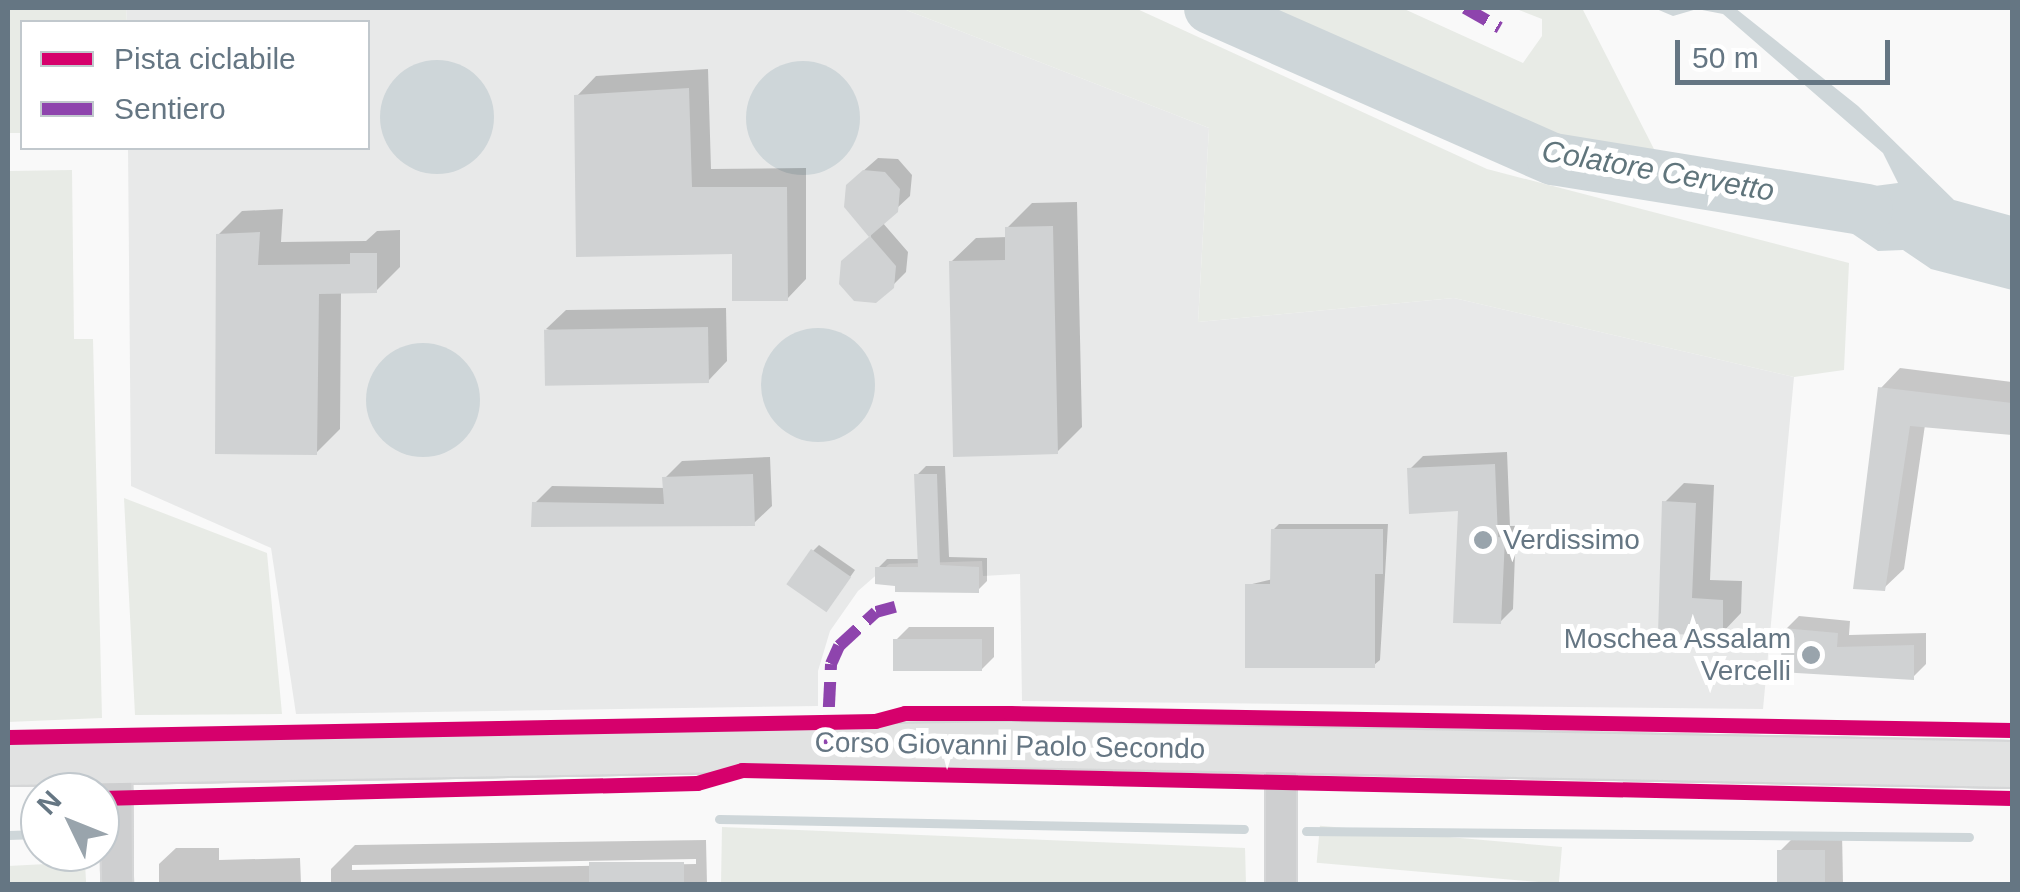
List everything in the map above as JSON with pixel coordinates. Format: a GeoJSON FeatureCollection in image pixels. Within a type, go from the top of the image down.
{"type":"FeatureCollection","features":[{"type":"Feature","properties":{"kind":"main road","name":"Corso Giovanni Paolo Secondo"},"geometry":{"type":"LineString","coordinates":[[8,762],[783,744],[2012,764]]}},
{"type":"Feature","properties":{"kind":"street"},"geometry":{"type":"LineString","coordinates":[[1281,750],[1281,884]]}},
{"type":"Feature","properties":{"kind":"street"},"geometry":{"type":"LineString","coordinates":[[116,760],[117,884]]}},
{"type":"Feature","properties":{"kind":"shaded area"},"geometry":{"type":"Polygon","coordinates":[[[8,8],[126,8],[127,20],[20,20],[20,133],[8,133],[8,8]]]}},
{"type":"Feature","properties":{"kind":"shaded area"},"geometry":{"type":"Polygon","coordinates":[[[126,8],[901,8],[1209,128],[1198,322],[1454,298],[1794,377],[1763,709],[1022,701],[1020,574],[983,576],[982,561],[889,564],[858,591],[830,631],[818,671],[818,706],[296,714],[271,548],[131,486],[128,150],[370,150],[370,20],[127,20],[126,8]]]}},
{"type":"Feature","properties":{"kind":"shaded area"},"geometry":{"type":"Polygon","coordinates":[[[901,8],[1135,8],[1487,169],[1849,263],[1844,370],[1794,377],[1454,298],[1198,322],[1209,128],[901,8]]]}},
{"type":"Feature","properties":{"kind":"shaded area"},"geometry":{"type":"Polygon","coordinates":[[[1272,8],[1402,8],[1523,63],[1542,36],[1542,19],[1514,8],[1582,8],[1656,153],[1543,131],[1272,8]]]}},
{"type":"Feature","properties":{"kind":"shaded area"},"geometry":{"type":"Polygon","coordinates":[[[1654,8],[1735,8],[1858,106],[1954,200],[2012,216],[2012,290],[1931,269],[1903,250],[1878,251],[1797,196],[1898,183],[1883,153],[1723,14],[1697,9],[1673,16],[1654,8]]]}},
{"type":"Feature","properties":{"kind":"shaded area"},"geometry":{"type":"Polygon","coordinates":[[[437,60],[459,65],[477,77],[489,95],[494,117],[489,139],[477,157],[459,169],[437,174],[415,169],[397,157],[385,139],[380,117],[385,95],[397,77],[415,65],[437,60]]]}},
{"type":"Feature","properties":{"kind":"shaded area"},"geometry":{"type":"Polygon","coordinates":[[[803,61],[825,66],[843,78],[855,96],[860,118],[855,140],[843,158],[825,170],[803,175],[781,170],[763,158],[751,140],[746,118],[751,96],[763,78],[781,66],[803,61]]]}},
{"type":"Feature","properties":{"kind":"shaded area"},"geometry":{"type":"Polygon","coordinates":[[[72,170],[74,339],[93,339],[102,718],[8,722],[8,171],[72,170]]]}},
{"type":"Feature","properties":{"kind":"shaded area"},"geometry":{"type":"Polygon","coordinates":[[[818,328],[840,332],[858,345],[871,363],[875,385],[871,407],[858,425],[840,438],[818,442],[796,438],[778,425],[765,407],[761,385],[765,363],[778,345],[796,332],[818,328]]]}},
{"type":"Feature","properties":{"kind":"shaded area"},"geometry":{"type":"Polygon","coordinates":[[[423,343],[445,348],[463,360],[475,378],[480,400],[475,422],[463,440],[445,452],[423,457],[401,452],[383,440],[371,422],[366,400],[371,378],[383,360],[401,348],[423,343]]]}},
{"type":"Feature","properties":{"kind":"shaded area"},"geometry":{"type":"Polygon","coordinates":[[[124,498],[267,553],[282,714],[135,715],[124,498]]]}},
{"type":"Feature","properties":{"kind":"shaded area"},"geometry":{"type":"Polygon","coordinates":[[[1320,826],[1562,847],[1559,884],[1317,863],[1320,826]]]}},
{"type":"Feature","properties":{"kind":"shaded area"},"geometry":{"type":"Polygon","coordinates":[[[722,827],[1245,848],[1246,884],[721,884],[722,827]]]}},
{"type":"Feature","properties":{"kind":"shaded area"},"geometry":{"type":"Polygon","coordinates":[[[20,865],[20,872],[86,872],[86,884],[9,884],[8,866],[20,865]]]}},
{"type":"Feature","properties":{"kind":"building"},"geometry":{"type":"Polygon","coordinates":[[[689,88],[692,187],[787,187],[788,301],[732,301],[732,254],[576,257],[574,95],[689,88]]]}},
{"type":"Feature","properties":{"kind":"building"},"geometry":{"type":"Polygon","coordinates":[[[863,170],[885,172],[900,189],[898,212],[869,237],[844,207],[846,185],[863,170]]]}},
{"type":"Feature","properties":{"kind":"building"},"geometry":{"type":"Polygon","coordinates":[[[1053,226],[1058,454],[953,457],[949,261],[1005,260],[1005,227],[1053,226]]]}},
{"type":"Feature","properties":{"kind":"building"},"geometry":{"type":"Polygon","coordinates":[[[260,232],[258,265],[350,264],[350,253],[377,253],[377,293],[319,294],[317,455],[215,454],[216,234],[260,232]]]}},
{"type":"Feature","properties":{"kind":"building"},"geometry":{"type":"Polygon","coordinates":[[[870,236],[896,266],[894,288],[876,303],[854,301],[839,284],[841,261],[870,236]]]}},
{"type":"Feature","properties":{"kind":"building"},"geometry":{"type":"Polygon","coordinates":[[[708,327],[709,383],[545,386],[544,330],[708,327]]]}},
{"type":"Feature","properties":{"kind":"building"},"geometry":{"type":"Polygon","coordinates":[[[1878,387],[2012,403],[2012,435],[1910,426],[1885,591],[1853,589],[1878,387]]]}},
{"type":"Feature","properties":{"kind":"building"},"geometry":{"type":"Polygon","coordinates":[[[1495,464],[1498,537],[1505,538],[1501,624],[1453,623],[1458,511],[1409,514],[1407,468],[1495,464]]]}},
{"type":"Feature","properties":{"kind":"building"},"geometry":{"type":"Polygon","coordinates":[[[753,474],[755,526],[531,527],[532,502],[664,504],[662,477],[753,474]]]}},
{"type":"Feature","properties":{"kind":"building"},"geometry":{"type":"Polygon","coordinates":[[[914,474],[937,474],[940,565],[979,567],[979,593],[895,592],[895,586],[875,584],[875,567],[918,567],[914,474]]]}},
{"type":"Feature","properties":{"kind":"building"},"geometry":{"type":"Polygon","coordinates":[[[1662,501],[1696,503],[1692,598],[1723,600],[1723,635],[1658,634],[1662,501]]]}},
{"type":"Feature","properties":{"kind":"building"},"geometry":{"type":"Polygon","coordinates":[[[1271,529],[1383,529],[1383,574],[1375,574],[1375,668],[1245,668],[1245,584],[1270,584],[1271,529]]]}},
{"type":"Feature","properties":{"kind":"building"},"geometry":{"type":"Polygon","coordinates":[[[811,549],[851,577],[826,612],[786,584],[811,549]]]}},
{"type":"Feature","properties":{"kind":"building"},"geometry":{"type":"Polygon","coordinates":[[[1783,628],[1838,633],[1837,647],[1914,645],[1914,680],[1780,672],[1783,628]]]}},
{"type":"Feature","properties":{"kind":"building"},"geometry":{"type":"Polygon","coordinates":[[[893,639],[982,639],[982,671],[893,671],[893,639]]]}},
{"type":"Feature","properties":{"kind":"building"},"geometry":{"type":"Polygon","coordinates":[[[1777,850],[1825,850],[1825,884],[1777,884],[1777,850]]]}},
{"type":"Feature","properties":{"kind":"building"},"geometry":{"type":"Polygon","coordinates":[[[589,862],[684,862],[684,884],[589,884],[589,862]]]}},
{"type":"Feature","properties":{"kind":"waterway","name":"Colatore Cervetto"},"geometry":{"type":"LineString","coordinates":[[1210,8],[1553,159],[1867,210]]}},
{"type":"Feature","properties":{"kind":"waterway"},"geometry":{"type":"LineString","coordinates":[[719,819],[1244,829]]}},
{"type":"Feature","properties":{"kind":"waterway"},"geometry":{"type":"LineString","coordinates":[[1306,831],[1969,837]]}},
{"type":"Feature","properties":{"kind":"waterway"},"geometry":{"type":"LineString","coordinates":[[8,835],[20,835]]}},
{"type":"Feature","properties":{"kind":"marked path"},"geometry":{"type":"LineString","coordinates":[[1465,8],[1500,28]]}},
{"type":"Feature","properties":{"kind":"marked path"},"geometry":{"type":"LineString","coordinates":[[827,744],[831,664],[839,646],[876,612],[895,607]]}},
{"type":"Feature","properties":{"kind":"cycle path"},"geometry":{"type":"LineString","coordinates":[[8,737],[875,721],[905,713],[2012,730]]}},
{"type":"Feature","properties":{"kind":"cycle path"},"geometry":{"type":"LineString","coordinates":[[120,797],[697,783],[742,770],[2012,798]]}},
{"type":"Feature","properties":{"kind":"place","name":"Verdissimo"},"geometry":{"type":"Point","coordinates":[1483,540]}},
{"type":"Feature","properties":{"kind":"place","name":"Moschea Assalam Vercelli"},"geometry":{"type":"Point","coordinates":[1811,655]}}]}
